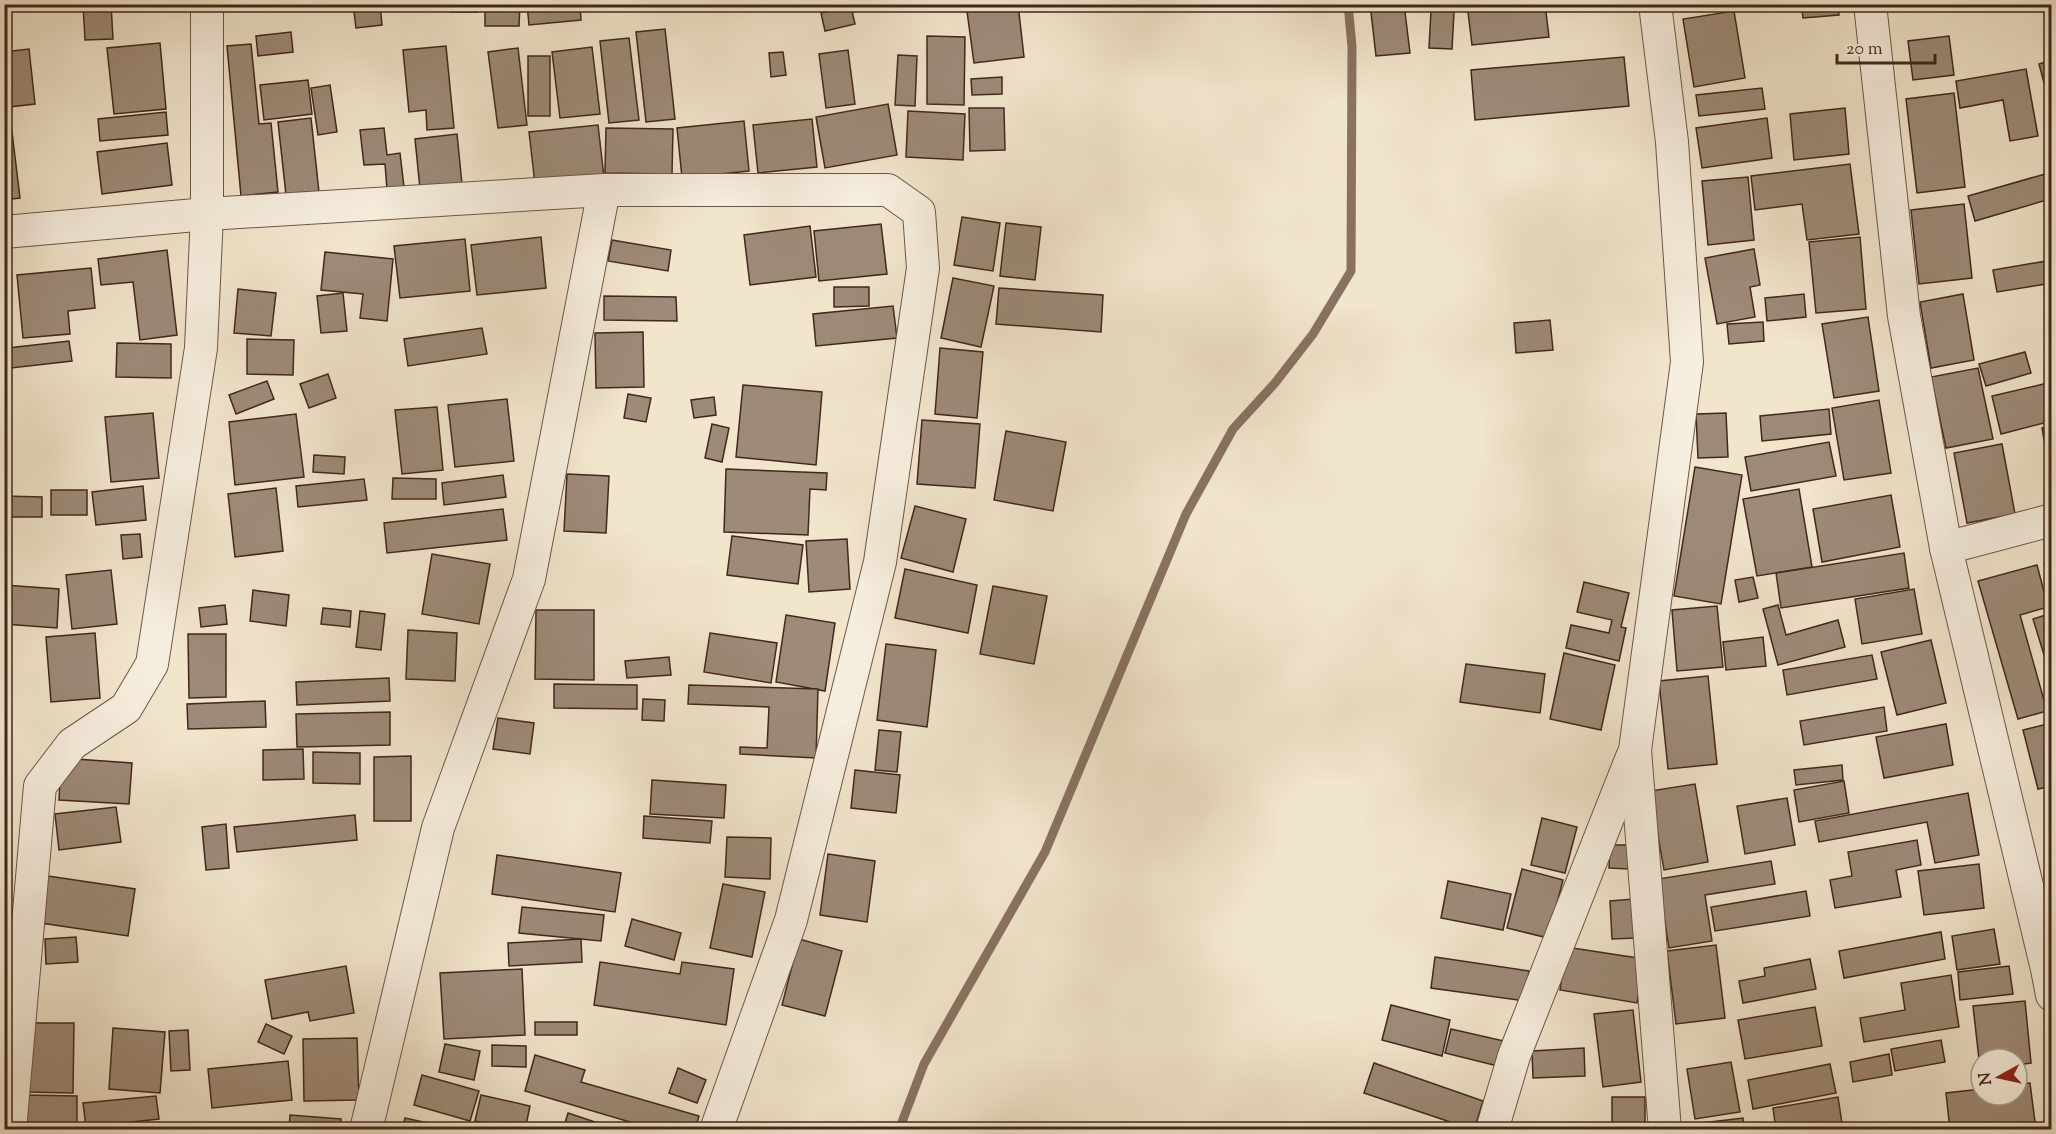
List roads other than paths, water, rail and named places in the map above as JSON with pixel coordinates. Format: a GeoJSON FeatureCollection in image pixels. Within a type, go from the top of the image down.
{"type":"FeatureCollection","features":[{"type":"Feature","properties":{"kind":"street"},"geometry":{"type":"LineString","coordinates":[[10,1130],[40,786],[72,744],[126,708],[153,664],[201,348],[207,214],[207,4]]}},
{"type":"Feature","properties":{"kind":"street"},"geometry":{"type":"LineString","coordinates":[[1655,4],[1672,142],[1687,362],[1635,750],[1665,1130]]}},
{"type":"Feature","properties":{"kind":"street"},"geometry":{"type":"LineString","coordinates":[[1870,4],[1904,316],[1946,548],[2052,995]]}},
{"type":"Feature","properties":{"kind":"street"},"geometry":{"type":"LineString","coordinates":[[366,1130],[438,828],[529,579],[604,189]]}},
{"type":"Feature","properties":{"kind":"street"},"geometry":{"type":"LineString","coordinates":[[4,232],[207,214],[604,189],[888,190],[919,212],[923,268],[880,562],[790,920],[716,1130]]}},
{"type":"Feature","properties":{"kind":"street"},"geometry":{"type":"LineString","coordinates":[[1946,548],[2052,520]]}},
{"type":"Feature","properties":{"kind":"street"},"geometry":{"type":"LineString","coordinates":[[1492,1130],[1514,1056],[1635,750]]}},
{"type":"Feature","properties":{"kind":"waterway"},"geometry":{"type":"LineString","coordinates":[[899,1130],[924,1064],[1045,852],[1186,514],[1233,429],[1275,383],[1313,334],[1351,271],[1352,47],[1348,4]]}}]}
